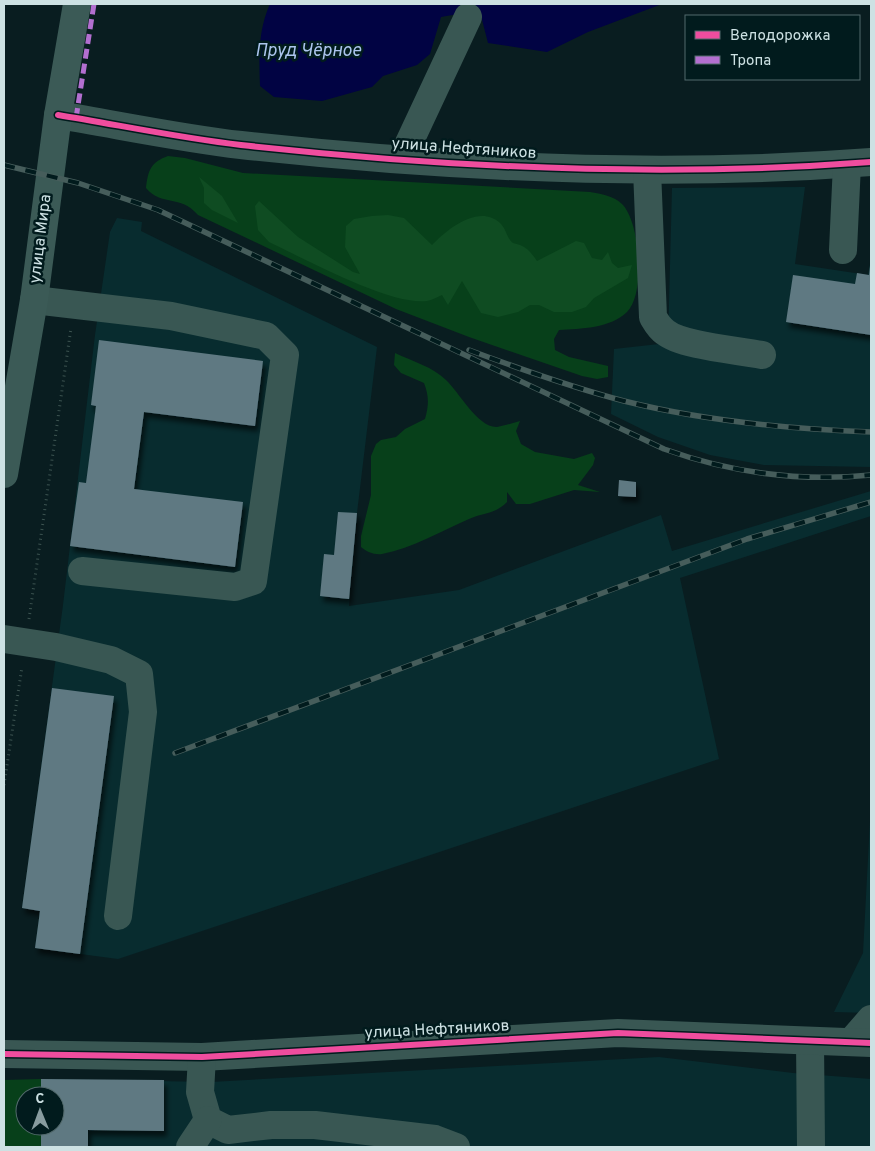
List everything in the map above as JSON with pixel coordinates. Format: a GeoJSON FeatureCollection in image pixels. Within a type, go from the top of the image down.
{"type":"FeatureCollection","features":[{"type":"Feature","properties":{"kind":"highway","name":"улица Мира"},"geometry":{"type":"LineString","coordinates":[[4,474],[34,300],[58,115],[77,4]]}},
{"type":"Feature","properties":{"kind":"street"},"geometry":{"type":"LineString","coordinates":[[402,158],[468,17]]}},
{"type":"Feature","properties":{"kind":"street","name":"улица Нефтяников"},"geometry":{"type":"LineString","coordinates":[[58,115],[239,145],[550,169],[647,170],[859,163]]}},
{"type":"Feature","properties":{"kind":"street"},"geometry":{"type":"LineString","coordinates":[[843,250],[859,163]]}},
{"type":"Feature","properties":{"kind":"street"},"geometry":{"type":"LineString","coordinates":[[647,170],[653,316],[658,325],[665,333],[680,340],[762,355]]}},
{"type":"Feature","properties":{"kind":"street"},"geometry":{"type":"LineString","coordinates":[[34,300],[171,316],[266,336],[285,356],[253,581],[235,587],[82,571]]}},
{"type":"Feature","properties":{"kind":"street"},"geometry":{"type":"LineString","coordinates":[[14,641],[111,660],[139,674],[143,712],[118,916]]}},
{"type":"Feature","properties":{"kind":"street"},"geometry":{"type":"LineString","coordinates":[[861,1043],[871,1019]]}},
{"type":"Feature","properties":{"kind":"street","name":"улица Нефтяников"},"geometry":{"type":"LineString","coordinates":[[4,1054],[202,1057],[618,1033],[861,1043]]}},
{"type":"Feature","properties":{"kind":"street"},"geometry":{"type":"LineString","coordinates":[[810,1041],[811,1147]]}},
{"type":"Feature","properties":{"kind":"street"},"geometry":{"type":"LineString","coordinates":[[202,1057],[200,1092],[208,1120],[228,1130],[270,1125],[315,1125],[435,1139],[456,1147]]}},
{"type":"Feature","properties":{"kind":"street"},"geometry":{"type":"LineString","coordinates":[[190,1147],[208,1120]]}},
{"type":"Feature","properties":{"kind":"path"},"geometry":{"type":"LineString","coordinates":[[4,785],[14,641],[74,305]]}},
{"type":"Feature","properties":{"kind":"shaded area"},"geometry":{"type":"Polygon","coordinates":[[[805,187],[795,264],[868,275],[871,258],[871,467],[764,465],[710,455],[658,437],[611,414],[614,349],[668,343],[672,188],[805,187]]]}},
{"type":"Feature","properties":{"kind":"shaded area"},"geometry":{"type":"Polygon","coordinates":[[[117,218],[142,222],[141,231],[377,347],[357,513],[349,606],[459,590],[661,515],[672,551],[871,491],[871,516],[680,578],[719,759],[118,959],[35,948],[40,911],[22,908],[63,605],[95,335],[110,232],[117,218]]]}},
{"type":"Feature","properties":{"kind":"shaded area"},"geometry":{"type":"Polygon","coordinates":[[[871,802],[871,1013],[834,1012],[863,953],[871,802]]]}},
{"type":"Feature","properties":{"kind":"shaded area"},"geometry":{"type":"Polygon","coordinates":[[[659,1057],[793,1073],[871,1079],[871,1147],[41,1147],[41,1136],[65,1136],[65,1086],[47,1086],[41,1079],[211,1082],[659,1057]]]}},
{"type":"Feature","properties":{"kind":"green space"},"geometry":{"type":"Polygon","coordinates":[[[168,156],[185,158],[243,173],[590,192],[615,199],[622,204],[628,213],[637,241],[639,274],[633,303],[627,312],[613,321],[595,327],[559,330],[554,339],[555,350],[569,357],[608,366],[608,377],[597,379],[582,376],[469,337],[396,309],[198,215],[185,205],[152,194],[146,188],[149,172],[154,164],[168,156]]]}},
{"type":"Feature","properties":{"kind":"green space"},"geometry":{"type":"Polygon","coordinates":[[[199,177],[222,196],[238,223],[212,210],[204,203],[204,188],[199,177]]]}},
{"type":"Feature","properties":{"kind":"green space"},"geometry":{"type":"Polygon","coordinates":[[[259,201],[298,237],[353,272],[360,274],[345,247],[346,226],[354,219],[388,215],[404,218],[432,245],[454,226],[473,217],[482,216],[492,218],[500,223],[511,241],[525,248],[537,261],[576,241],[584,243],[592,258],[602,260],[608,252],[612,263],[618,268],[632,265],[628,278],[594,298],[586,307],[572,312],[554,312],[539,305],[530,305],[518,312],[498,317],[481,313],[462,281],[448,305],[442,295],[427,301],[411,301],[348,280],[304,259],[269,242],[258,230],[255,206],[259,201]]]}},
{"type":"Feature","properties":{"kind":"green space"},"geometry":{"type":"Polygon","coordinates":[[[395,353],[441,375],[476,416],[490,426],[497,427],[520,421],[516,431],[521,444],[535,452],[574,459],[592,453],[595,458],[593,465],[578,485],[600,492],[574,490],[530,504],[516,504],[507,492],[507,502],[498,509],[469,519],[416,543],[382,554],[373,554],[363,549],[361,547],[361,536],[371,495],[371,456],[376,444],[381,440],[396,437],[405,429],[425,419],[427,409],[428,396],[424,383],[401,373],[394,365],[395,353]]]}},
{"type":"Feature","properties":{"kind":"green space"},"geometry":{"type":"Polygon","coordinates":[[[41,1079],[41,1086],[15,1086],[15,1136],[41,1136],[41,1147],[4,1147],[4,1080],[41,1079]]]}},
{"type":"Feature","properties":{"kind":"water","name":"Пруд Чёрное"},"geometry":{"type":"Polygon","coordinates":[[[270,4],[662,4],[588,32],[547,52],[488,43],[479,8],[469,5],[458,14],[441,17],[430,54],[417,65],[383,76],[372,87],[322,101],[274,97],[260,86],[261,34],[270,4]]]}},
{"type":"Feature","properties":{"kind":"building"},"geometry":{"type":"Polygon","coordinates":[[[870,266],[871,335],[786,322],[793,275],[855,284],[857,273],[869,275],[870,266]]]}},
{"type":"Feature","properties":{"kind":"building"},"geometry":{"type":"Polygon","coordinates":[[[99,340],[263,361],[255,426],[144,412],[134,489],[243,502],[235,567],[70,546],[79,482],[86,483],[96,406],[91,405],[99,340]]]}},
{"type":"Feature","properties":{"kind":"building"},"geometry":{"type":"Polygon","coordinates":[[[619,480],[636,482],[636,497],[618,496],[619,480]]]}},
{"type":"Feature","properties":{"kind":"building"},"geometry":{"type":"Polygon","coordinates":[[[338,512],[357,513],[349,599],[320,596],[324,554],[334,555],[338,512]]]}},
{"type":"Feature","properties":{"kind":"building"},"geometry":{"type":"Polygon","coordinates":[[[52,688],[114,696],[80,954],[35,948],[40,911],[22,908],[52,688]]]}},
{"type":"Feature","properties":{"kind":"building"},"geometry":{"type":"Polygon","coordinates":[[[41,1079],[164,1080],[164,1131],[88,1130],[88,1147],[41,1147],[41,1136],[65,1136],[65,1086],[41,1086],[41,1079]]]}},
{"type":"Feature","properties":{"kind":"railway"},"geometry":{"type":"LineString","coordinates":[[4,165],[78,183],[158,210],[664,449],[715,464],[766,474],[818,477],[871,475]]}},
{"type":"Feature","properties":{"kind":"railway"},"geometry":{"type":"LineString","coordinates":[[469,350],[565,384],[654,408],[746,423],[871,432]]}},
{"type":"Feature","properties":{"kind":"railway"},"geometry":{"type":"LineString","coordinates":[[175,753],[747,539],[871,502]]}},
{"type":"Feature","properties":{"kind":"marked path"},"geometry":{"type":"LineString","coordinates":[[76,118],[94,4]]}},
{"type":"Feature","properties":{"kind":"cycle path"},"geometry":{"type":"LineString","coordinates":[[58,115],[241,145],[398,160],[477,165],[634,170],[792,167],[871,162]]}},
{"type":"Feature","properties":{"kind":"cycle path"},"geometry":{"type":"LineString","coordinates":[[4,1054],[202,1057],[618,1033],[871,1043]]}}]}
